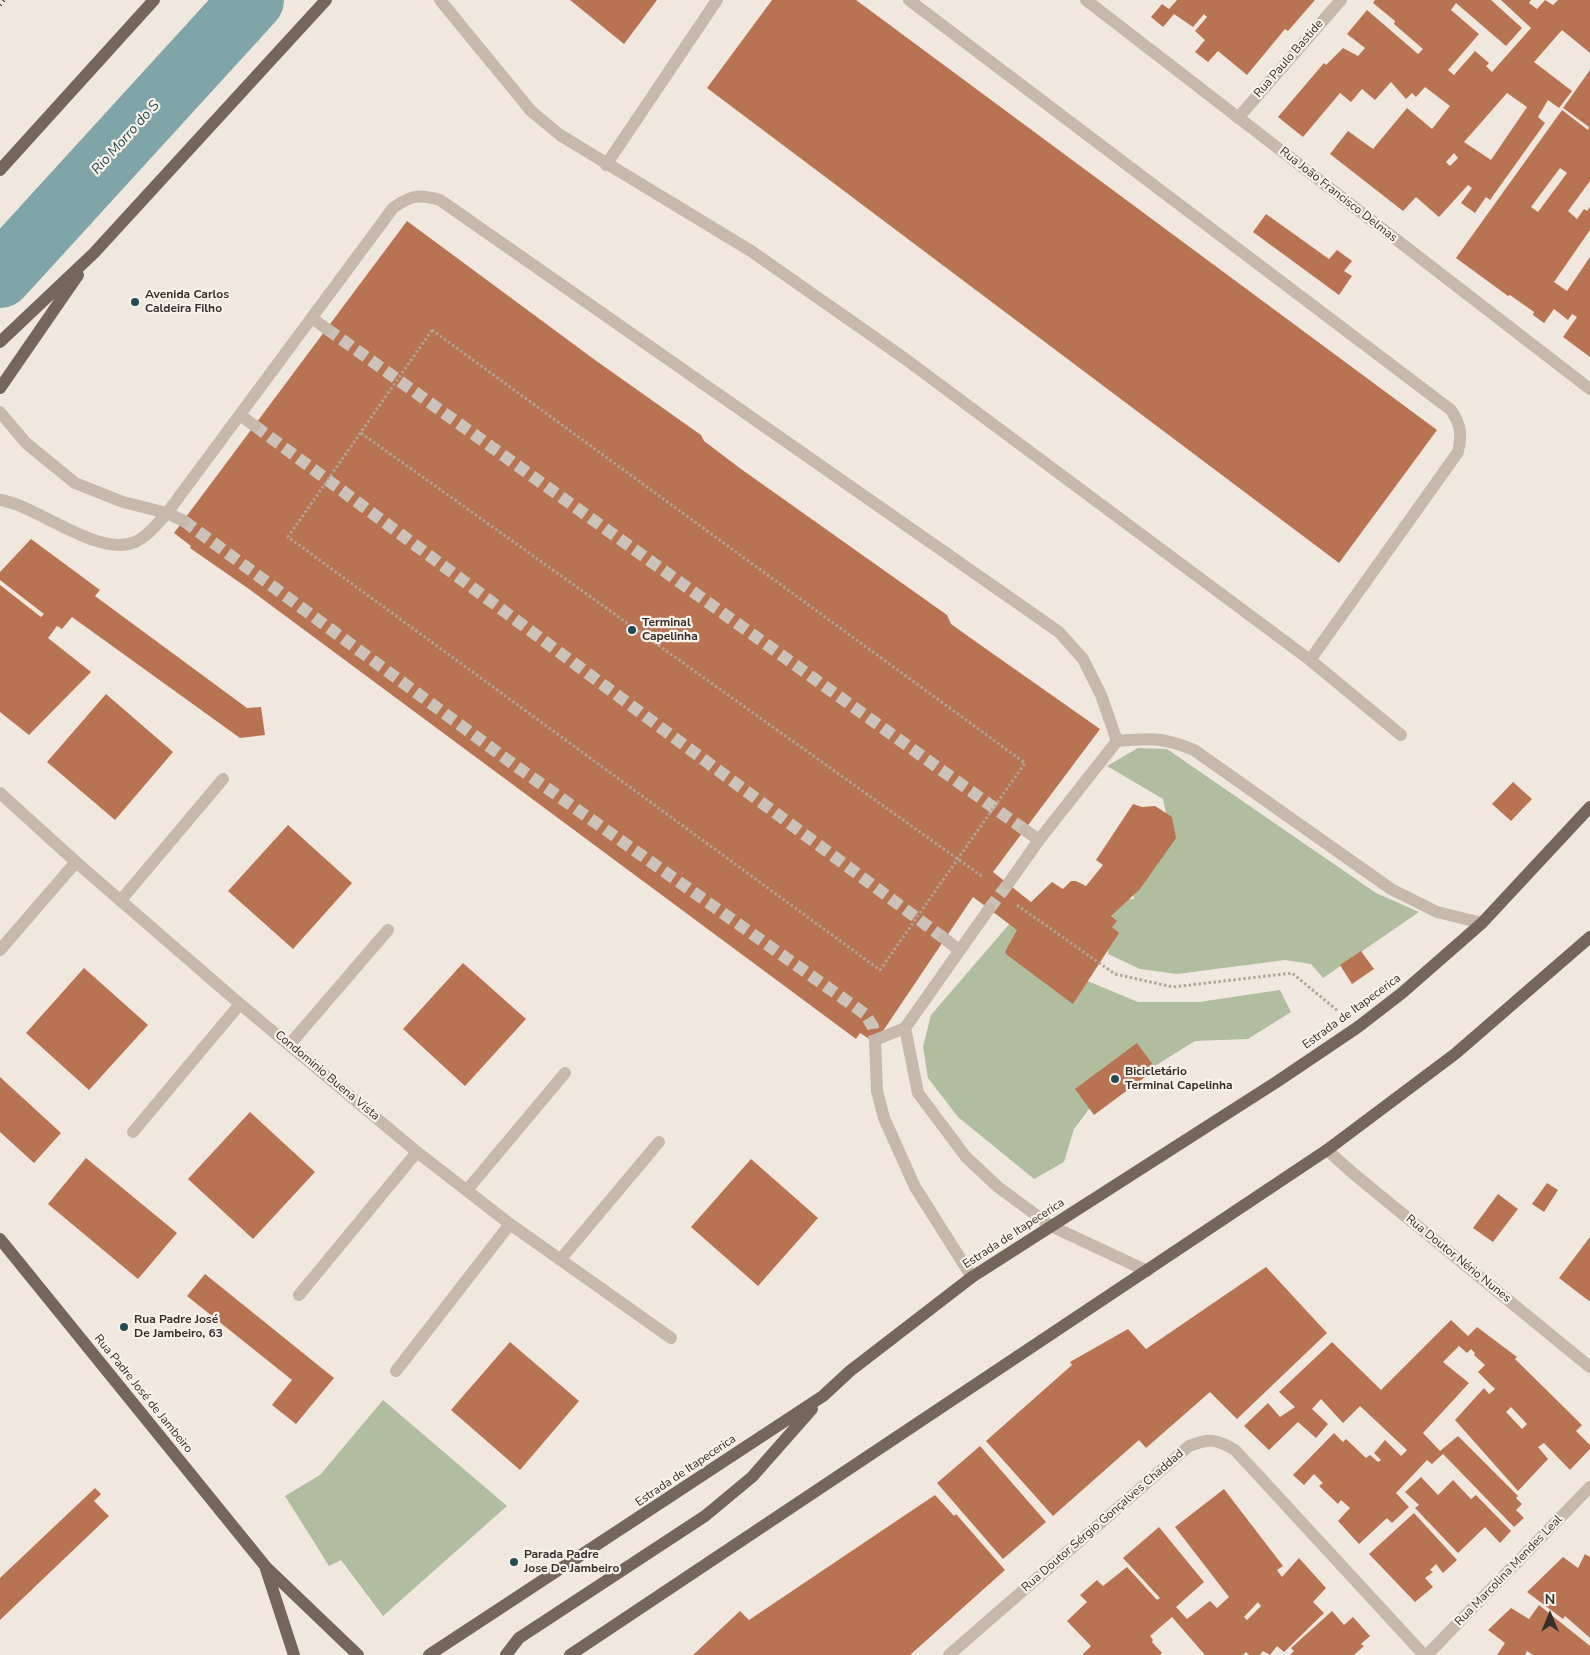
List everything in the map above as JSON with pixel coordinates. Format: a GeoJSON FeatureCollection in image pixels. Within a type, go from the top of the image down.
{"type":"FeatureCollection","features":[{"type":"Feature","properties":{"kind":"main road"},"geometry":{"type":"LineString","coordinates":[[0,170],[154,0]]}},
{"type":"Feature","properties":{"kind":"main road"},"geometry":{"type":"LineString","coordinates":[[0,342],[94,253],[326,0]]}},
{"type":"Feature","properties":{"kind":"main road"},"geometry":{"type":"LineString","coordinates":[[0,388],[94,253]]}},
{"type":"Feature","properties":{"kind":"main road","name":"Estrada de Itapecerica"},"geometry":{"type":"LineString","coordinates":[[429,1655],[823,1396],[850,1371],[972,1277],[1358,1027],[1402,993],[1482,923],[1590,807]]}},
{"type":"Feature","properties":{"kind":"main road"},"geometry":{"type":"LineString","coordinates":[[570,1655],[1327,1150],[1455,1054],[1590,937]]}},
{"type":"Feature","properties":{"kind":"main road","name":"Rua Padre José de Jambeiro"},"geometry":{"type":"LineString","coordinates":[[0,1239],[266,1567],[358,1655]]}},
{"type":"Feature","properties":{"kind":"main road"},"geometry":{"type":"LineString","coordinates":[[506,1655],[519,1638],[705,1516],[752,1477],[823,1396]]}},
{"type":"Feature","properties":{"kind":"main road","name":"Rua Padre José de Jambeiro"},"geometry":{"type":"LineString","coordinates":[[266,1567],[294,1655]]}},
{"type":"Feature","properties":{"kind":"street"},"geometry":{"type":"LineString","coordinates":[[440,0],[532,111],[560,135],[606,165],[751,251],[904,358],[1310,660],[1401,735]]}},
{"type":"Feature","properties":{"kind":"street"},"geometry":{"type":"LineString","coordinates":[[606,165],[717,0]]}},
{"type":"Feature","properties":{"kind":"street"},"geometry":{"type":"LineString","coordinates":[[909,0],[1451,410],[1460,422],[1462,436],[1458,452],[1310,660]]}},
{"type":"Feature","properties":{"kind":"street","name":"Rua João Francisco Delmas"},"geometry":{"type":"LineString","coordinates":[[1086,0],[1590,389]]}},
{"type":"Feature","properties":{"kind":"street","name":"Rua Paulo Bastide"},"geometry":{"type":"LineString","coordinates":[[1238,118],[1341,0]]}},
{"type":"Feature","properties":{"kind":"street"},"geometry":{"type":"LineString","coordinates":[[0,500],[98,541],[117,545],[135,542],[151,530],[167,513],[393,208],[407,198],[424,195],[440,200],[1059,632],[1083,659],[1102,695],[1117,741]]}},
{"type":"Feature","properties":{"kind":"street"},"geometry":{"type":"LineString","coordinates":[[312,318],[327,329]]}},
{"type":"Feature","properties":{"kind":"street"},"geometry":{"type":"LineString","coordinates":[[0,412],[26,443],[75,483],[123,502],[167,513],[184,521]]}},
{"type":"Feature","properties":{"kind":"street"},"geometry":{"type":"LineString","coordinates":[[240,415],[255,426]]}},
{"type":"Feature","properties":{"kind":"street"},"geometry":{"type":"LineString","coordinates":[[1008,884],[1039,840],[1117,741],[1147,738],[1171,740],[1194,750],[1391,889],[1437,912],[1482,923]]}},
{"type":"Feature","properties":{"kind":"street"},"geometry":{"type":"LineString","coordinates":[[121,900],[223,779]]}},
{"type":"Feature","properties":{"kind":"street","name":"Condominio Buena Vista"},"geometry":{"type":"LineString","coordinates":[[0,793],[76,862],[240,1004],[417,1152],[510,1224],[671,1338]]}},
{"type":"Feature","properties":{"kind":"street"},"geometry":{"type":"LineString","coordinates":[[1025,830],[1039,840]]}},
{"type":"Feature","properties":{"kind":"street"},"geometry":{"type":"LineString","coordinates":[[0,950],[76,862]]}},
{"type":"Feature","properties":{"kind":"street"},"geometry":{"type":"LineString","coordinates":[[972,1277],[915,1187],[884,1118],[877,1091],[875,1040],[905,1028],[989,909]]}},
{"type":"Feature","properties":{"kind":"street"},"geometry":{"type":"LineString","coordinates":[[290,1044],[388,930]]}},
{"type":"Feature","properties":{"kind":"street"},"geometry":{"type":"LineString","coordinates":[[945,938],[959,950]]}},
{"type":"Feature","properties":{"kind":"street"},"geometry":{"type":"LineString","coordinates":[[133,1132],[240,1004]]}},
{"type":"Feature","properties":{"kind":"street"},"geometry":{"type":"LineString","coordinates":[[905,1028],[918,1092],[937,1121],[966,1158],[998,1187],[1051,1226],[1147,1271]]}},
{"type":"Feature","properties":{"kind":"street"},"geometry":{"type":"LineString","coordinates":[[467,1190],[566,1073]]}},
{"type":"Feature","properties":{"kind":"street"},"geometry":{"type":"LineString","coordinates":[[560,1260],[659,1142]]}},
{"type":"Feature","properties":{"kind":"street","name":"Rua Doutor Nério Nunes"},"geometry":{"type":"LineString","coordinates":[[1327,1150],[1590,1367]]}},
{"type":"Feature","properties":{"kind":"street"},"geometry":{"type":"LineString","coordinates":[[298,1295],[417,1152]]}},
{"type":"Feature","properties":{"kind":"street"},"geometry":{"type":"LineString","coordinates":[[396,1371],[510,1224]]}},
{"type":"Feature","properties":{"kind":"street","name":"Rua Doutor Sérgio Gonçalves Chaddad"},"geometry":{"type":"LineString","coordinates":[[950,1655],[1189,1446],[1204,1440],[1222,1441],[1235,1450],[1426,1655]]}},
{"type":"Feature","properties":{"kind":"street","name":"Rua Marcolina Mendes Leal"},"geometry":{"type":"LineString","coordinates":[[1426,1655],[1590,1487]]}},
{"type":"Feature","properties":{"kind":"path"},"geometry":{"type":"LineString","coordinates":[[432,330],[1025,763],[880,970],[288,537],[360,433],[432,330]]}},
{"type":"Feature","properties":{"kind":"path"},"geometry":{"type":"LineString","coordinates":[[360,433],[987,880]]}},
{"type":"Feature","properties":{"kind":"path"},"geometry":{"type":"LineString","coordinates":[[1009,899],[1116,974],[1173,987],[1292,972],[1358,1027]]}},
{"type":"Feature","properties":{"kind":"green space"},"geometry":{"type":"Polygon","coordinates":[[[1138,748],[1167,749],[1376,893],[1419,912],[1323,978],[1311,964],[1285,960],[1177,974],[1140,969],[1108,954],[1113,900],[1134,899],[1130,874],[1168,823],[1163,799],[1107,766],[1138,748]]]}},
{"type":"Feature","properties":{"kind":"green space"},"geometry":{"type":"Polygon","coordinates":[[[1011,922],[1085,980],[1138,1002],[1199,1002],[1280,990],[1291,1012],[1248,1039],[1195,1041],[1092,1105],[1074,1129],[1064,1162],[1034,1179],[958,1117],[928,1078],[923,1047],[931,1015],[1011,922]]]}},
{"type":"Feature","properties":{"kind":"green space"},"geometry":{"type":"Polygon","coordinates":[[[383,1400],[507,1506],[383,1616],[341,1560],[329,1566],[285,1496],[320,1475],[383,1400]]]}},
{"type":"Feature","properties":{"kind":"building"},"geometry":{"type":"Polygon","coordinates":[[[570,0],[657,0],[624,44],[570,0]]]}},
{"type":"Feature","properties":{"kind":"building"},"geometry":{"type":"Polygon","coordinates":[[[772,0],[856,0],[1437,430],[1339,563],[707,88],[772,0]]]}},
{"type":"Feature","properties":{"kind":"building"},"geometry":{"type":"Polygon","coordinates":[[[1177,0],[1315,0],[1288,31],[1285,29],[1247,75],[1218,51],[1208,62],[1195,52],[1205,40],[1195,31],[1207,17],[1204,14],[1193,27],[1174,14],[1163,27],[1151,17],[1162,4],[1169,9],[1177,0]]]}},
{"type":"Feature","properties":{"kind":"building"},"geometry":{"type":"Polygon","coordinates":[[[1375,0],[1491,0],[1522,28],[1506,46],[1456,3],[1451,10],[1479,34],[1448,70],[1454,75],[1475,51],[1489,63],[1486,66],[1492,72],[1531,28],[1501,0],[1531,0],[1529,3],[1537,9],[1545,0],[1553,5],[1558,0],[1590,0],[1590,53],[1562,30],[1534,62],[1572,91],[1559,108],[1548,100],[1538,117],[1545,123],[1490,200],[1486,197],[1475,213],[1461,203],[1472,188],[1468,185],[1439,217],[1416,197],[1403,211],[1330,154],[1348,131],[1373,149],[1407,108],[1432,129],[1450,106],[1425,87],[1416,97],[1412,93],[1406,99],[1391,82],[1375,100],[1362,89],[1351,102],[1340,93],[1303,137],[1278,117],[1324,63],[1326,65],[1343,48],[1358,56],[1365,48],[1347,34],[1367,10],[1418,54],[1423,49],[1394,24],[1395,21],[1373,3],[1375,0]],[[1507,93],[1464,142],[1491,160],[1527,107],[1507,93]],[[1454,153],[1446,162],[1450,166],[1458,158],[1454,153]]]}},
{"type":"Feature","properties":{"kind":"building"},"geometry":{"type":"Polygon","coordinates":[[[1590,70],[1590,181],[1568,211],[1577,219],[1584,209],[1587,211],[1590,207],[1590,230],[1554,282],[1567,291],[1590,257],[1590,357],[1563,337],[1577,317],[1572,314],[1568,320],[1554,309],[1544,323],[1533,315],[1534,312],[1510,295],[1508,296],[1456,258],[1562,110],[1588,130],[1589,127],[1563,108],[1590,70]],[[1560,168],[1531,207],[1538,212],[1567,173],[1560,168]]]}},
{"type":"Feature","properties":{"kind":"building"},"geometry":{"type":"Polygon","coordinates":[[[1266,214],[1329,259],[1337,250],[1352,261],[1344,271],[1352,276],[1339,295],[1253,232],[1266,214]]]}},
{"type":"Feature","properties":{"kind":"building","name":"Terminal Capelinha"},"geometry":{"type":"Polygon","coordinates":[[[407,221],[595,360],[701,435],[704,441],[741,469],[947,615],[951,624],[1100,729],[993,872],[1031,902],[1052,882],[1063,889],[1071,881],[1076,881],[1086,886],[1103,865],[1096,860],[1133,804],[1142,807],[1155,806],[1172,817],[1176,838],[1140,889],[1111,916],[1117,921],[1112,927],[1119,933],[1073,1004],[1007,955],[1005,952],[1017,930],[973,897],[877,1040],[871,1040],[860,1033],[856,1039],[249,589],[190,548],[191,546],[174,533],[407,221]]]}},
{"type":"Feature","properties":{"kind":"building"},"geometry":{"type":"Polygon","coordinates":[[[31,539],[100,590],[95,596],[247,708],[261,707],[265,735],[240,738],[72,617],[62,629],[57,626],[48,638],[91,672],[29,735],[0,712],[0,585],[41,617],[44,614],[0,580],[0,572],[31,539]]]}},
{"type":"Feature","properties":{"kind":"building"},"geometry":{"type":"Polygon","coordinates":[[[106,694],[173,752],[115,820],[47,762],[106,694]]]}},
{"type":"Feature","properties":{"kind":"building"},"geometry":{"type":"Polygon","coordinates":[[[1513,782],[1532,799],[1511,821],[1492,804],[1513,782]]]}},
{"type":"Feature","properties":{"kind":"building"},"geometry":{"type":"Polygon","coordinates":[[[288,825],[352,883],[293,949],[228,891],[288,825]]]}},
{"type":"Feature","properties":{"kind":"building"},"geometry":{"type":"Polygon","coordinates":[[[1361,951],[1374,969],[1352,984],[1340,965],[1361,951]]]}},
{"type":"Feature","properties":{"kind":"building"},"geometry":{"type":"Polygon","coordinates":[[[463,963],[526,1019],[465,1086],[403,1029],[463,963]]]}},
{"type":"Feature","properties":{"kind":"building"},"geometry":{"type":"Polygon","coordinates":[[[84,968],[148,1025],[89,1090],[26,1033],[84,968]]]}},
{"type":"Feature","properties":{"kind":"building","name":"Bicicletário Terminal Capelinha"},"geometry":{"type":"Polygon","coordinates":[[[1137,1043],[1156,1069],[1094,1115],[1075,1089],[1137,1043]]]}},
{"type":"Feature","properties":{"kind":"building"},"geometry":{"type":"Polygon","coordinates":[[[0,1077],[61,1133],[34,1163],[0,1132],[0,1077]]]}},
{"type":"Feature","properties":{"kind":"building"},"geometry":{"type":"Polygon","coordinates":[[[250,1112],[315,1172],[253,1239],[188,1179],[250,1112]]]}},
{"type":"Feature","properties":{"kind":"building"},"geometry":{"type":"Polygon","coordinates":[[[86,1158],[177,1233],[138,1279],[48,1204],[86,1158]]]}},
{"type":"Feature","properties":{"kind":"building"},"geometry":{"type":"Polygon","coordinates":[[[751,1159],[818,1218],[758,1286],[691,1227],[751,1159]]]}},
{"type":"Feature","properties":{"kind":"building"},"geometry":{"type":"Polygon","coordinates":[[[1547,1183],[1558,1190],[1544,1212],[1532,1204],[1547,1183]]]}},
{"type":"Feature","properties":{"kind":"building"},"geometry":{"type":"Polygon","coordinates":[[[1498,1194],[1518,1209],[1493,1242],[1473,1228],[1498,1194]]]}},
{"type":"Feature","properties":{"kind":"building"},"geometry":{"type":"Polygon","coordinates":[[[1590,1237],[1590,1300],[1589,1301],[1559,1278],[1590,1237]]]}},
{"type":"Feature","properties":{"kind":"building"},"geometry":{"type":"Polygon","coordinates":[[[1266,1267],[1327,1333],[1237,1419],[1210,1392],[1146,1448],[1139,1440],[1053,1516],[986,1441],[1072,1365],[1070,1362],[1128,1329],[1146,1349],[1266,1267]]]}},
{"type":"Feature","properties":{"kind":"building"},"geometry":{"type":"Polygon","coordinates":[[[205,1274],[334,1378],[296,1424],[272,1405],[292,1380],[187,1296],[205,1274]]]}},
{"type":"Feature","properties":{"kind":"building"},"geometry":{"type":"Polygon","coordinates":[[[1451,1320],[1468,1336],[1477,1327],[1517,1357],[1515,1359],[1582,1425],[1576,1431],[1590,1445],[1590,1449],[1570,1470],[1544,1443],[1538,1447],[1548,1459],[1518,1491],[1455,1420],[1484,1388],[1489,1394],[1495,1389],[1478,1372],[1485,1365],[1474,1355],[1475,1353],[1471,1349],[1467,1353],[1459,1346],[1443,1362],[1469,1383],[1423,1433],[1440,1451],[1458,1436],[1518,1496],[1516,1498],[1522,1504],[1516,1510],[1524,1518],[1514,1527],[1443,1454],[1432,1464],[1427,1460],[1396,1493],[1409,1507],[1392,1523],[1387,1518],[1359,1544],[1338,1521],[1350,1508],[1341,1500],[1338,1504],[1319,1486],[1323,1483],[1314,1474],[1304,1485],[1293,1475],[1334,1433],[1343,1442],[1346,1439],[1366,1458],[1370,1455],[1378,1462],[1381,1460],[1374,1453],[1385,1440],[1401,1456],[1407,1450],[1360,1406],[1343,1423],[1321,1399],[1312,1409],[1328,1424],[1316,1438],[1298,1422],[1269,1450],[1244,1426],[1268,1403],[1280,1417],[1295,1407],[1279,1392],[1332,1342],[1381,1390],[1451,1320]],[[1511,1407],[1506,1412],[1522,1429],[1527,1424],[1511,1407]]]}},
{"type":"Feature","properties":{"kind":"building"},"geometry":{"type":"Polygon","coordinates":[[[510,1342],[579,1401],[520,1470],[451,1410],[510,1342]]]}},
{"type":"Feature","properties":{"kind":"building"},"geometry":{"type":"Polygon","coordinates":[[[980,1446],[1046,1522],[1003,1559],[937,1483],[980,1446]]]}},
{"type":"Feature","properties":{"kind":"building"},"geometry":{"type":"Polygon","coordinates":[[[1421,1477],[1438,1495],[1453,1480],[1471,1499],[1476,1495],[1511,1531],[1500,1543],[1485,1527],[1458,1553],[1415,1508],[1419,1505],[1405,1492],[1421,1477]]]}},
{"type":"Feature","properties":{"kind":"building"},"geometry":{"type":"Polygon","coordinates":[[[95,1488],[101,1494],[94,1501],[109,1516],[0,1620],[0,1578],[95,1488]]]}},
{"type":"Feature","properties":{"kind":"building"},"geometry":{"type":"Polygon","coordinates":[[[1224,1489],[1283,1566],[1277,1570],[1282,1577],[1299,1558],[1326,1588],[1313,1602],[1324,1613],[1284,1652],[1277,1646],[1270,1655],[1263,1651],[1260,1655],[1249,1655],[1246,1652],[1243,1655],[1205,1655],[1172,1617],[1150,1636],[1153,1640],[1152,1642],[1162,1653],[1160,1655],[1082,1655],[1091,1646],[1067,1621],[1087,1602],[1080,1595],[1097,1580],[1103,1586],[1127,1567],[1157,1600],[1160,1598],[1123,1558],[1159,1527],[1204,1582],[1176,1607],[1187,1619],[1210,1601],[1217,1608],[1229,1597],[1175,1527],[1224,1489]],[[1258,1602],[1244,1617],[1247,1620],[1261,1606],[1258,1602]]]}},
{"type":"Feature","properties":{"kind":"building"},"geometry":{"type":"Polygon","coordinates":[[[935,1495],[954,1516],[956,1514],[1005,1570],[910,1655],[693,1655],[740,1611],[749,1620],[935,1495]]]}},
{"type":"Feature","properties":{"kind":"building"},"geometry":{"type":"Polygon","coordinates":[[[1414,1513],[1457,1560],[1443,1573],[1436,1564],[1430,1570],[1433,1572],[1425,1578],[1433,1587],[1415,1602],[1369,1554],[1414,1513]]]}},
{"type":"Feature","properties":{"kind":"building"},"geometry":{"type":"Polygon","coordinates":[[[1585,1554],[1590,1557],[1590,1638],[1565,1616],[1563,1619],[1527,1592],[1563,1557],[1578,1568],[1585,1554]]]}},
{"type":"Feature","properties":{"kind":"building"},"geometry":{"type":"Polygon","coordinates":[[[1539,1605],[1590,1646],[1590,1655],[1533,1655],[1527,1651],[1525,1655],[1497,1655],[1505,1643],[1488,1630],[1511,1608],[1529,1619],[1539,1605]]]}},
{"type":"Feature","properties":{"kind":"building"},"geometry":{"type":"Polygon","coordinates":[[[1332,1611],[1344,1625],[1353,1617],[1370,1636],[1361,1644],[1364,1646],[1354,1655],[1290,1655],[1294,1651],[1291,1648],[1332,1611]]]}},
{"type":"Feature","properties":{"kind":"waterway","name":"Rio Morro do S"},"geometry":{"type":"LineString","coordinates":[[0,276],[252,0]]}},
{"type":"Feature","properties":{"kind":"tunnel"},"geometry":{"type":"LineString","coordinates":[[327,329],[1025,830]]}},
{"type":"Feature","properties":{"kind":"tunnel"},"geometry":{"type":"LineString","coordinates":[[255,426],[945,939]]}},
{"type":"Feature","properties":{"kind":"tunnel"},"geometry":{"type":"LineString","coordinates":[[184,521],[513,764],[865,1014],[873,1027],[875,1040]]}},
{"type":"Feature","properties":{"kind":"tunnel"},"geometry":{"type":"LineString","coordinates":[[989,909],[1008,884]]}},
{"type":"Feature","properties":{"kind":"railway"},"geometry":{"type":"LineString","coordinates":[[0,5],[4,0]]}},
{"type":"Feature","properties":{"kind":"place","name":"Avenida Carlos Caldeira Filho"},"geometry":{"type":"Point","coordinates":[135,302]}},
{"type":"Feature","properties":{"kind":"place","name":"Terminal Capelinha"},"geometry":{"type":"Point","coordinates":[632,630]}},
{"type":"Feature","properties":{"kind":"place","name":"Bicicletário Terminal Capelinha"},"geometry":{"type":"Point","coordinates":[1115,1079]}},
{"type":"Feature","properties":{"kind":"place","name":"Rua Padre José De Jambeiro, 63"},"geometry":{"type":"Point","coordinates":[124,1327]}},
{"type":"Feature","properties":{"kind":"place","name":"Parada Padre Jose De Jambeiro"},"geometry":{"type":"Point","coordinates":[514,1562]}}]}
